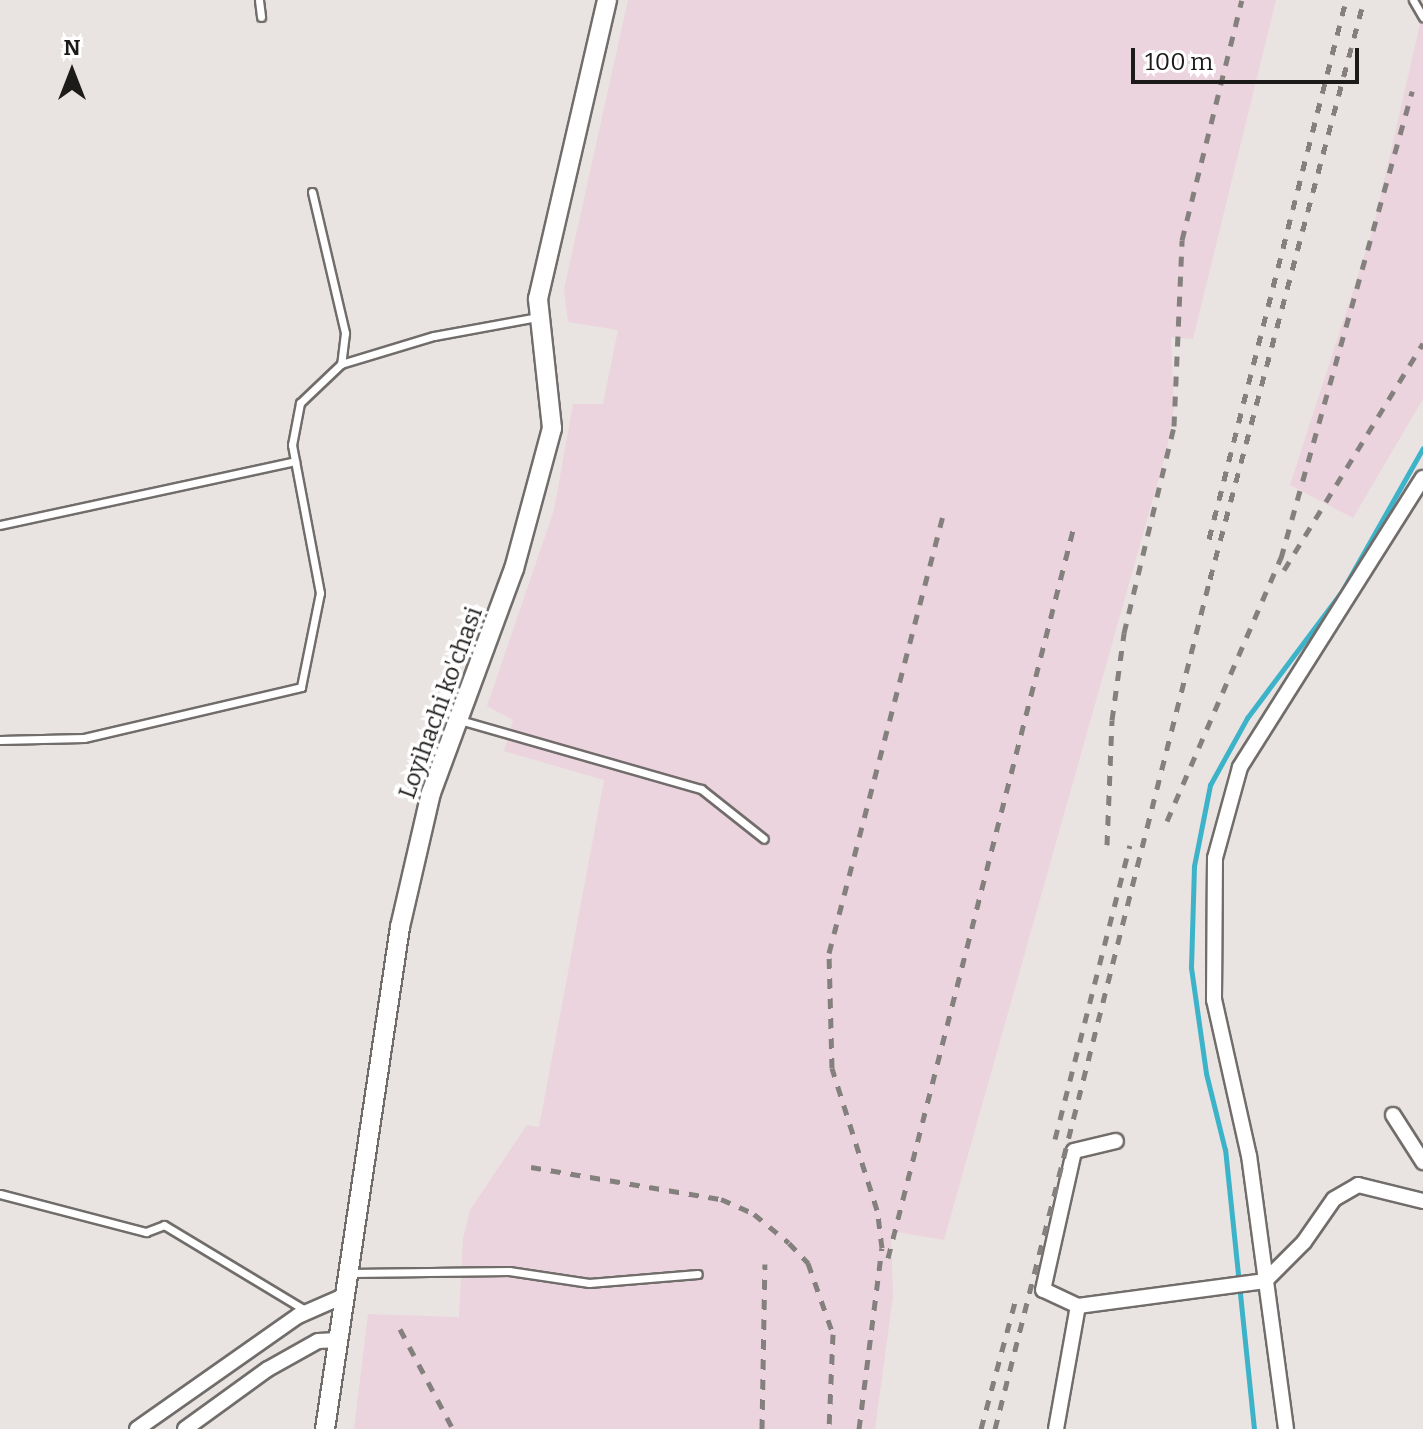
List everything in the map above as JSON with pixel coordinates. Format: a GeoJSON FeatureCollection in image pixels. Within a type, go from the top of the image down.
{"type":"FeatureCollection","features":[{"type":"Feature","properties":{"kind":"street","name":"Loyihachi ko'chasi"},"geometry":{"type":"LineString","coordinates":[[325,1429],[400,927],[431,793],[514,569],[552,428],[538,299],[607,0]]}},
{"type":"Feature","properties":{"kind":"street"},"geometry":{"type":"LineString","coordinates":[[1286,1429],[1249,1156],[1214,1000],[1215,858],[1240,767],[1423,478]]}},
{"type":"Feature","properties":{"kind":"street"},"geometry":{"type":"LineString","coordinates":[[1393,1115],[1423,1162]]}},
{"type":"Feature","properties":{"kind":"street"},"geometry":{"type":"LineString","coordinates":[[1116,1141],[1074,1151],[1043,1290],[1078,1306],[1249,1286],[1265,1281],[1304,1242],[1334,1199],[1358,1185],[1423,1201]]}},
{"type":"Feature","properties":{"kind":"street"},"geometry":{"type":"LineString","coordinates":[[137,1429],[308,1312],[346,1295]]}},
{"type":"Feature","properties":{"kind":"street"},"geometry":{"type":"LineString","coordinates":[[1056,1429],[1078,1306]]}},
{"type":"Feature","properties":{"kind":"street"},"geometry":{"type":"LineString","coordinates":[[185,1429],[268,1369],[318,1341],[338,1340]]}},
{"type":"Feature","properties":{"kind":"lane"},"geometry":{"type":"LineString","coordinates":[[259,0],[261,17]]}},
{"type":"Feature","properties":{"kind":"lane"},"geometry":{"type":"LineString","coordinates":[[1413,0],[1423,17]]}},
{"type":"Feature","properties":{"kind":"lane"},"geometry":{"type":"LineString","coordinates":[[312,192],[345,333],[341,364]]}},
{"type":"Feature","properties":{"kind":"lane"},"geometry":{"type":"LineString","coordinates":[[0,740],[84,738],[301,687],[320,593],[292,445],[300,403],[341,364],[434,336],[540,316]]}},
{"type":"Feature","properties":{"kind":"lane"},"geometry":{"type":"LineString","coordinates":[[0,525],[295,461]]}},
{"type":"Feature","properties":{"kind":"lane"},"geometry":{"type":"LineString","coordinates":[[460,720],[701,789],[764,839]]}},
{"type":"Feature","properties":{"kind":"lane"},"geometry":{"type":"LineString","coordinates":[[0,1194],[146,1232],[164,1225],[308,1312]]}},
{"type":"Feature","properties":{"kind":"lane"},"geometry":{"type":"LineString","coordinates":[[349,1273],[509,1271],[589,1283],[698,1274]]}},
{"type":"Feature","properties":{"kind":"shaded area"},"geometry":{"type":"Polygon","coordinates":[[[628,0],[1276,0],[1193,339],[1171,337],[1174,408],[1167,449],[944,1240],[891,1231],[893,1297],[875,1429],[354,1429],[368,1314],[459,1317],[463,1238],[470,1210],[527,1125],[539,1127],[604,780],[504,751],[513,720],[487,706],[554,510],[573,404],[603,404],[618,330],[568,322],[564,289],[628,0]]]}},
{"type":"Feature","properties":{"kind":"shaded area"},"geometry":{"type":"Polygon","coordinates":[[[1423,11],[1423,399],[1353,518],[1290,485],[1373,229],[1423,11]]]}},
{"type":"Feature","properties":{"kind":"waterway"},"geometry":{"type":"LineString","coordinates":[[1254,1429],[1225,1150],[1206,1073],[1191,967],[1194,866],[1210,785],[1247,718],[1342,591],[1423,448]]}},
{"type":"Feature","properties":{"kind":"railway"},"geometry":{"type":"LineString","coordinates":[[1107,845],[1112,720],[1124,633],[1174,426],[1182,240],[1242,0]]}},
{"type":"Feature","properties":{"kind":"railway"},"geometry":{"type":"LineString","coordinates":[[1209,539],[1346,0]]}},
{"type":"Feature","properties":{"kind":"railway"},"geometry":{"type":"LineString","coordinates":[[995,1429],[1210,579],[1364,0]]}},
{"type":"Feature","properties":{"kind":"railway"},"geometry":{"type":"LineString","coordinates":[[1167,821],[1281,558],[1412,91]]}},
{"type":"Feature","properties":{"kind":"railway"},"geometry":{"type":"LineString","coordinates":[[1284,570],[1423,343]]}},
{"type":"Feature","properties":{"kind":"railway"},"geometry":{"type":"LineString","coordinates":[[859,1429],[882,1248],[877,1210],[832,1068],[829,953],[943,516]]}},
{"type":"Feature","properties":{"kind":"railway"},"geometry":{"type":"LineString","coordinates":[[888,1258],[1075,522]]}},
{"type":"Feature","properties":{"kind":"railway"},"geometry":{"type":"LineString","coordinates":[[1055,1139],[1130,845]]}},
{"type":"Feature","properties":{"kind":"railway"},"geometry":{"type":"LineString","coordinates":[[531,1167],[721,1199],[754,1214],[789,1243],[808,1263],[833,1334],[829,1429]]}},
{"type":"Feature","properties":{"kind":"railway"},"geometry":{"type":"LineString","coordinates":[[762,1429],[765,1264]]}},
{"type":"Feature","properties":{"kind":"railway"},"geometry":{"type":"LineString","coordinates":[[981,1429],[1015,1302]]}},
{"type":"Feature","properties":{"kind":"railway"},"geometry":{"type":"LineString","coordinates":[[400,1329],[453,1429]]}}]}
